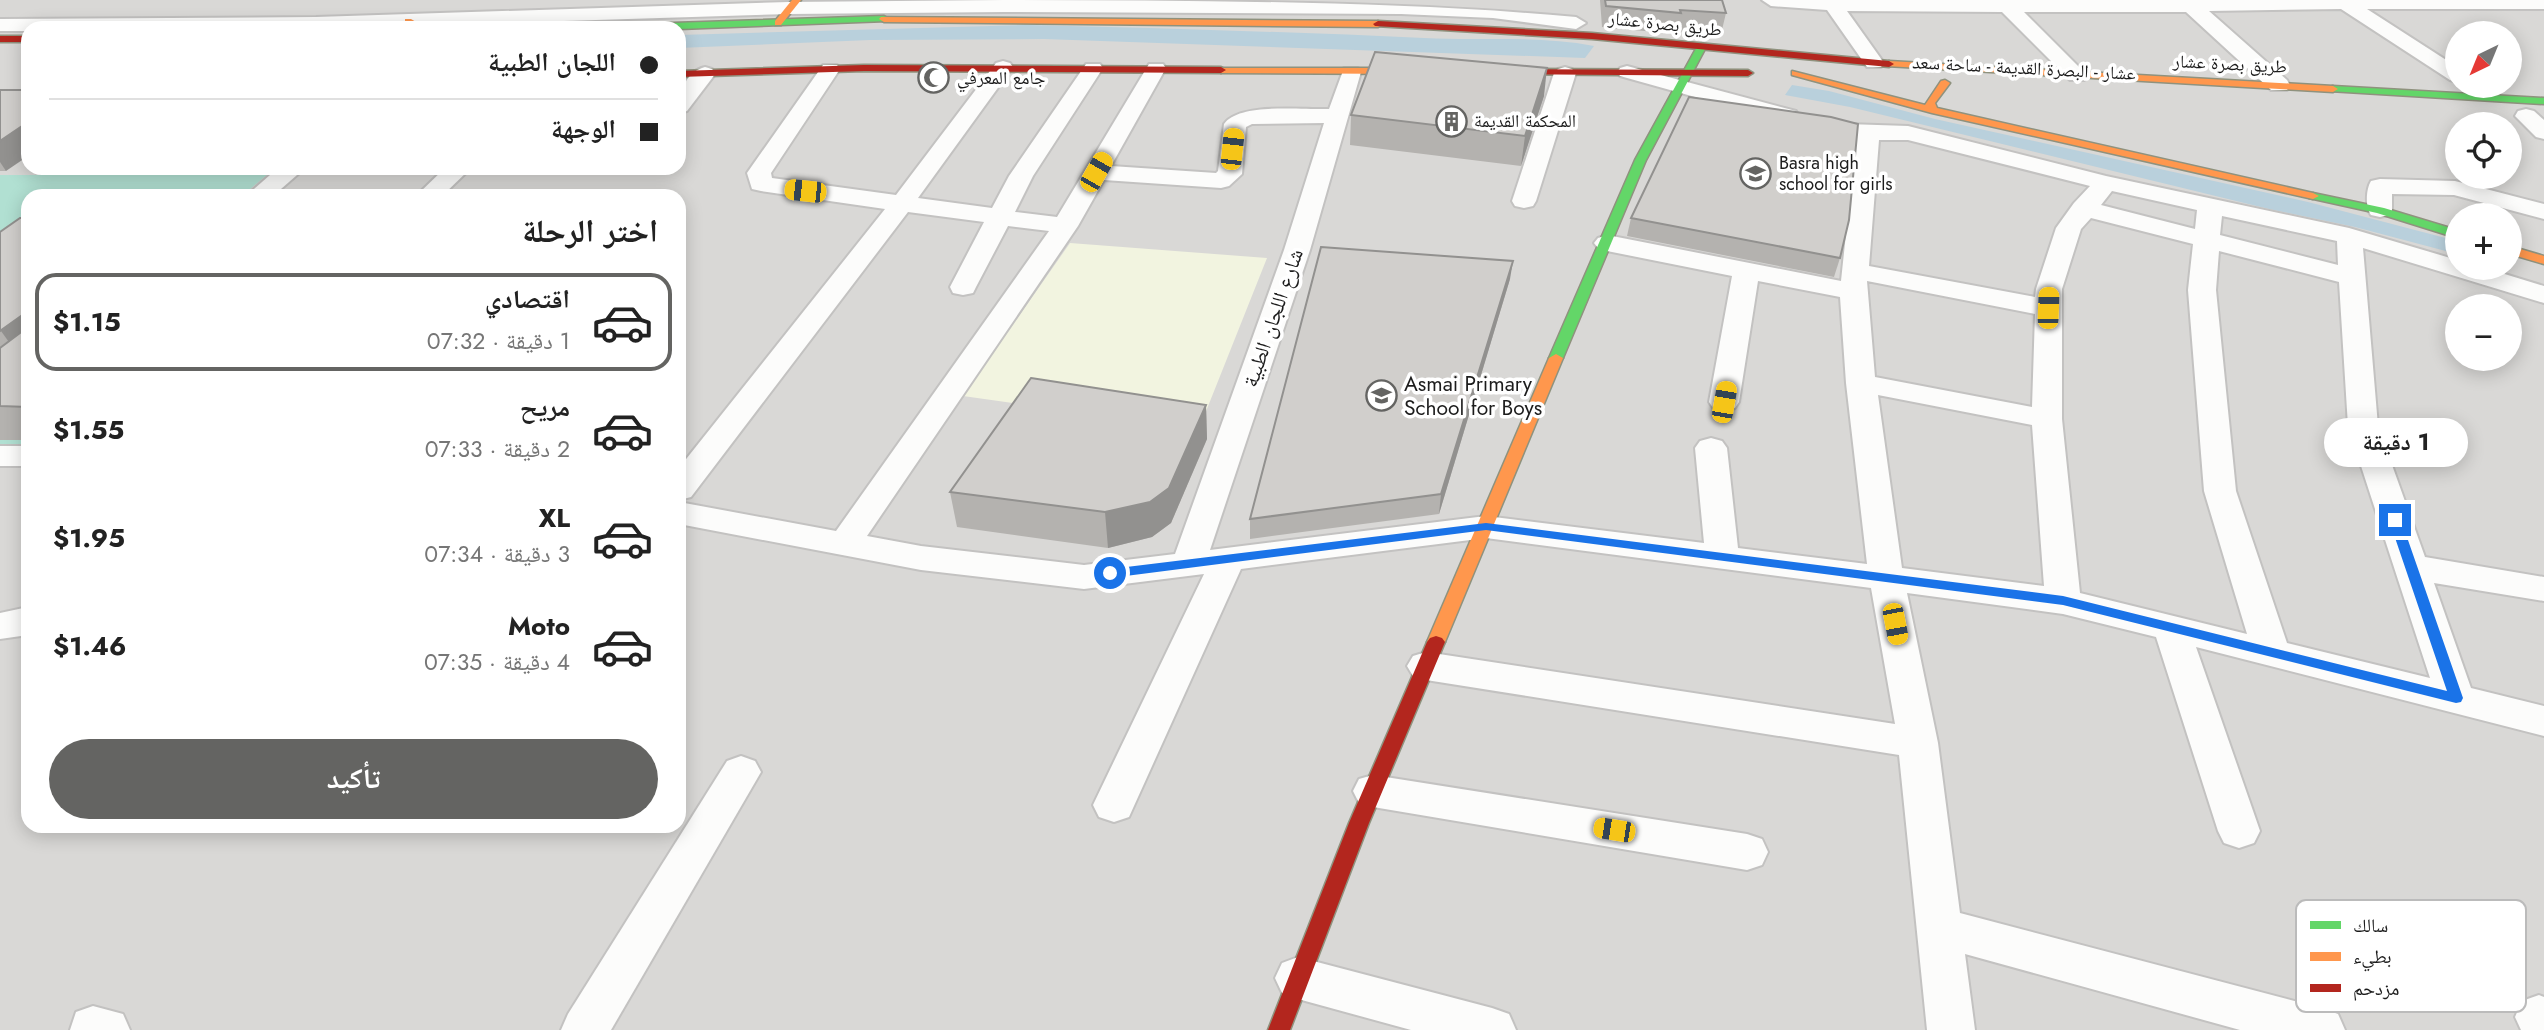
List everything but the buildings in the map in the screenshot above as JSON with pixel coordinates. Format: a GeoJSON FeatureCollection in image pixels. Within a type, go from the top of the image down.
{"type":"FeatureCollection","features":[{"type":"Feature","properties":{"kind":"main road","name":"طريق بصرة عشار"},"geometry":{"type":"LineString","coordinates":[[681,21],[788,10],[866,19],[1357,23],[1481,49],[1592,36],[1874,64],[2544,101]]}},
{"type":"Feature","properties":{"kind":"main road"},"geometry":{"type":"LineString","coordinates":[[0,39],[21,39]]}},
{"type":"Feature","properties":{"kind":"main road"},"geometry":{"type":"LineString","coordinates":[[1279,1030],[1373,791],[1617,214],[1681,80],[1701,47]]}},
{"type":"Feature","properties":{"kind":"main road"},"geometry":{"type":"LineString","coordinates":[[1481,49],[1565,73],[1628,72]]}},
{"type":"Feature","properties":{"kind":"main road"},"geometry":{"type":"LineString","coordinates":[[686,74],[1003,67],[1431,71]]}},
{"type":"Feature","properties":{"kind":"main road"},"geometry":{"type":"LineString","coordinates":[[1681,80],[1782,73],[2217,176],[2379,210],[2445,230]]}},
{"type":"Feature","properties":{"kind":"main road","name":"عشار - البصرة القديمة - ساحة سعد"},"geometry":{"type":"LineString","coordinates":[[1782,73],[2535,116]]}},
{"type":"Feature","properties":{"kind":"main road"},"geometry":{"type":"LineString","coordinates":[[1932,110],[1930,103],[1945,83]]}},
{"type":"Feature","properties":{"kind":"main road"},"geometry":{"type":"LineString","coordinates":[[2522,254],[2544,260]]}},
{"type":"Feature","properties":{"kind":"street"},"geometry":{"type":"LineString","coordinates":[[319,21],[353,0]]}},
{"type":"Feature","properties":{"kind":"street"},"geometry":{"type":"LineString","coordinates":[[418,21],[436,0]]}},
{"type":"Feature","properties":{"kind":"street"},"geometry":{"type":"LineString","coordinates":[[562,15],[581,0]]}},
{"type":"Feature","properties":{"kind":"street"},"geometry":{"type":"LineString","coordinates":[[680,12],[698,0]]}},
{"type":"Feature","properties":{"kind":"street"},"geometry":{"type":"LineString","coordinates":[[1564,0],[1576,23],[1592,36]]}},
{"type":"Feature","properties":{"kind":"street"},"geometry":{"type":"LineString","coordinates":[[1771,0],[1830,3],[2191,6],[2266,2],[2471,0],[2544,4]]}},
{"type":"Feature","properties":{"kind":"street"},"geometry":{"type":"LineString","coordinates":[[2471,0],[2514,21]]}},
{"type":"Feature","properties":{"kind":"street"},"geometry":{"type":"LineString","coordinates":[[2343,1],[2445,68]]}},
{"type":"Feature","properties":{"kind":"street"},"geometry":{"type":"LineString","coordinates":[[474,21],[562,15],[1007,3],[1174,3],[1404,4],[1576,23]]}},
{"type":"Feature","properties":{"kind":"street"},"geometry":{"type":"LineString","coordinates":[[1830,3],[1874,64]]}},
{"type":"Feature","properties":{"kind":"street"},"geometry":{"type":"LineString","coordinates":[[2004,3],[2077,76]]}},
{"type":"Feature","properties":{"kind":"street"},"geometry":{"type":"LineString","coordinates":[[52,21],[79,6]]}},
{"type":"Feature","properties":{"kind":"street"},"geometry":{"type":"LineString","coordinates":[[176,21],[199,6]]}},
{"type":"Feature","properties":{"kind":"street"},"geometry":{"type":"LineString","coordinates":[[2191,6],[2280,85]]}},
{"type":"Feature","properties":{"kind":"street"},"geometry":{"type":"LineString","coordinates":[[0,25],[21,25]]}},
{"type":"Feature","properties":{"kind":"street"},"geometry":{"type":"LineString","coordinates":[[686,481],[903,202],[1003,67]]}},
{"type":"Feature","properties":{"kind":"street"},"geometry":{"type":"LineString","coordinates":[[963,287],[1021,176],[1093,68]]}},
{"type":"Feature","properties":{"kind":"street"},"geometry":{"type":"LineString","coordinates":[[844,544],[1065,226],[1156,68]]}},
{"type":"Feature","properties":{"kind":"street"},"geometry":{"type":"LineString","coordinates":[[830,69],[759,173],[761,184],[781,189],[903,202],[1065,226]]}},
{"type":"Feature","properties":{"kind":"street","name":"شارع اللجان الطبية"},"geometry":{"type":"LineString","coordinates":[[1189,562],[1297,250],[1351,72]]}},
{"type":"Feature","properties":{"kind":"street"},"geometry":{"type":"LineString","coordinates":[[1628,72],[1681,80],[1804,120]]}},
{"type":"Feature","properties":{"kind":"street"},"geometry":{"type":"LineString","coordinates":[[686,97],[705,73]]}},
{"type":"Feature","properties":{"kind":"street"},"geometry":{"type":"LineString","coordinates":[[1524,201],[1565,73]]}},
{"type":"Feature","properties":{"kind":"street"},"geometry":{"type":"LineString","coordinates":[[1096,172],[1220,181],[1230,174],[1235,124],[1248,117],[1338,116]]}},
{"type":"Feature","properties":{"kind":"street"},"geometry":{"type":"LineString","coordinates":[[2535,116],[2544,132]]}},
{"type":"Feature","properties":{"kind":"street"},"geometry":{"type":"LineString","coordinates":[[1830,126],[1868,136],[1885,132],[1908,133],[2106,183],[2349,236],[2445,264]]}},
{"type":"Feature","properties":{"kind":"street"},"geometry":{"type":"LineString","coordinates":[[1868,136],[1854,282],[1861,383],[1886,576],[1918,743],[1951,1030]]}},
{"type":"Feature","properties":{"kind":"street"},"geometry":{"type":"LineString","coordinates":[[267,189],[284,175]]}},
{"type":"Feature","properties":{"kind":"street"},"geometry":{"type":"LineString","coordinates":[[436,189],[451,175]]}},
{"type":"Feature","properties":{"kind":"street"},"geometry":{"type":"LineString","coordinates":[[2063,601],[2047,419],[2049,289],[2069,228],[2106,183]]}},
{"type":"Feature","properties":{"kind":"street"},"geometry":{"type":"LineString","coordinates":[[2379,210],[2380,186],[2455,188],[2544,212]]}},
{"type":"Feature","properties":{"kind":"street"},"geometry":{"type":"LineString","coordinates":[[2210,206],[2202,289],[2220,491],[2272,653]]}},
{"type":"Feature","properties":{"kind":"street"},"geometry":{"type":"LineString","coordinates":[[2083,208],[2352,277]]}},
{"type":"Feature","properties":{"kind":"street"},"geometry":{"type":"LineString","coordinates":[[2349,236],[2363,426],[2456,698]]}},
{"type":"Feature","properties":{"kind":"street"},"geometry":{"type":"LineString","coordinates":[[1607,243],[1746,271],[1854,282],[2048,308]]}},
{"type":"Feature","properties":{"kind":"street"},"geometry":{"type":"LineString","coordinates":[[1724,402],[1746,271]]}},
{"type":"Feature","properties":{"kind":"street"},"geometry":{"type":"LineString","coordinates":[[2496,280],[2544,295]]}},
{"type":"Feature","properties":{"kind":"street"},"geometry":{"type":"LineString","coordinates":[[1861,383],[2047,419]]}},
{"type":"Feature","properties":{"kind":"street"},"geometry":{"type":"LineString","coordinates":[[1711,448],[1722,556]]}},
{"type":"Feature","properties":{"kind":"street"},"geometry":{"type":"LineString","coordinates":[[0,456],[21,456]]}},
{"type":"Feature","properties":{"kind":"street"},"geometry":{"type":"LineString","coordinates":[[686,514],[921,558],[1084,577],[1486,527],[1886,576],[2063,601],[2544,721]]}},
{"type":"Feature","properties":{"kind":"street"},"geometry":{"type":"LineString","coordinates":[[1114,805],[1229,557]]}},
{"type":"Feature","properties":{"kind":"street"},"geometry":{"type":"LineString","coordinates":[[2411,567],[2544,589]]}},
{"type":"Feature","properties":{"kind":"street"},"geometry":{"type":"LineString","coordinates":[[0,626],[21,624]]}},
{"type":"Feature","properties":{"kind":"street"},"geometry":{"type":"LineString","coordinates":[[2171,628],[2239,831]]}},
{"type":"Feature","properties":{"kind":"street"},"geometry":{"type":"LineString","coordinates":[[1426,666],[1918,743]]}},
{"type":"Feature","properties":{"kind":"street"},"geometry":{"type":"LineString","coordinates":[[586,1030],[741,772]]}},
{"type":"Feature","properties":{"kind":"street"},"geometry":{"type":"LineString","coordinates":[[1373,791],[1747,852]]}},
{"type":"Feature","properties":{"kind":"street"},"geometry":{"type":"LineString","coordinates":[[1939,927],[2321,1030]]}},
{"type":"Feature","properties":{"kind":"street"},"geometry":{"type":"LineString","coordinates":[[1298,978],[1492,1030]]}},
{"type":"Feature","properties":{"kind":"shaded area"},"geometry":{"type":"Polygon","coordinates":[[[0,0],[2544,0],[2544,1030],[0,1030],[0,0]]]}},
{"type":"Feature","properties":{"kind":"shaded area"},"geometry":{"type":"Polygon","coordinates":[[[1070,243],[1267,258],[1195,439],[1054,409],[963,396],[1070,243]]]}},
{"type":"Feature","properties":{"kind":"green space"},"geometry":{"type":"Polygon","coordinates":[[[0,175],[267,175],[250,189],[21,189],[21,447],[0,446],[0,175]]]}},
{"type":"Feature","properties":{"kind":"water"},"geometry":{"type":"Polygon","coordinates":[[[1026,25],[1445,39],[1531,39],[1594,46],[1585,58],[1044,39],[870,40],[686,48],[686,35],[1026,25]]]}},
{"type":"Feature","properties":{"kind":"water"},"geometry":{"type":"Polygon","coordinates":[[[1792,85],[1829,91],[1935,119],[2308,202],[2445,238],[2445,251],[1850,107],[1785,95],[1792,85]]]}},
{"type":"Feature","properties":{"kind":"traffic: fast"},"geometry":{"type":"LineString","coordinates":[[686,26],[884,19]]}},
{"type":"Feature","properties":{"kind":"traffic: fast"},"geometry":{"type":"LineString","coordinates":[[1556,358],[1640,160],[1701,47]]}},
{"type":"Feature","properties":{"kind":"traffic: fast"},"geometry":{"type":"LineString","coordinates":[[2333,89],[2544,101]]}},
{"type":"Feature","properties":{"kind":"traffic: fast"},"geometry":{"type":"LineString","coordinates":[[2313,196],[2380,210],[2445,230]]}},
{"type":"Feature","properties":{"kind":"traffic: slow"},"geometry":{"type":"LineString","coordinates":[[778,23],[797,0]]}},
{"type":"Feature","properties":{"kind":"traffic: slow"},"geometry":{"type":"LineString","coordinates":[[884,19],[1378,24]]}},
{"type":"Feature","properties":{"kind":"traffic: slow"},"geometry":{"type":"LineString","coordinates":[[1889,64],[2333,89]]}},
{"type":"Feature","properties":{"kind":"traffic: slow"},"geometry":{"type":"LineString","coordinates":[[1221,70],[1419,71]]}},
{"type":"Feature","properties":{"kind":"traffic: slow"},"geometry":{"type":"LineString","coordinates":[[1796,73],[1932,110],[2313,196]]}},
{"type":"Feature","properties":{"kind":"traffic: slow"},"geometry":{"type":"LineString","coordinates":[[1932,110],[1930,103],[1945,83]]}},
{"type":"Feature","properties":{"kind":"traffic: slow"},"geometry":{"type":"LineString","coordinates":[[2522,254],[2544,260]]}},
{"type":"Feature","properties":{"kind":"traffic: slow"},"geometry":{"type":"LineString","coordinates":[[1436,642],[1556,358]]}},
{"type":"Feature","properties":{"kind":"traffic: jam"},"geometry":{"type":"LineString","coordinates":[[1378,24],[1592,36],[1889,64]]}},
{"type":"Feature","properties":{"kind":"traffic: jam"},"geometry":{"type":"LineString","coordinates":[[0,39],[21,39]]}},
{"type":"Feature","properties":{"kind":"traffic: jam"},"geometry":{"type":"LineString","coordinates":[[686,74],[864,68],[1221,70]]}},
{"type":"Feature","properties":{"kind":"traffic: jam"},"geometry":{"type":"LineString","coordinates":[[1496,71],[1748,73]]}},
{"type":"Feature","properties":{"kind":"traffic: jam"},"geometry":{"type":"LineString","coordinates":[[1279,1030],[1359,823],[1436,642]]}},
{"type":"Feature","properties":{"kind":"place","name":"جامع المعرفي"},"geometry":{"type":"Point","coordinates":[934,78]}},
{"type":"Feature","properties":{"kind":"place","name":"المحكمة القديمة"},"geometry":{"type":"Point","coordinates":[1451,121]}},
{"type":"Feature","properties":{"kind":"place","name":"Basra high school for girls"},"geometry":{"type":"Point","coordinates":[1756,173]}},
{"type":"Feature","properties":{"kind":"place","name":"Asmai Primary School for Boys"},"geometry":{"type":"Point","coordinates":[1381,396]}},
{"type":"Feature","properties":{"kind":"route"},"geometry":{"type":"LineString","coordinates":[[1110,573],[1486,527],[1886,576],[2063,601],[2456,698],[2395,520]]}}]}
